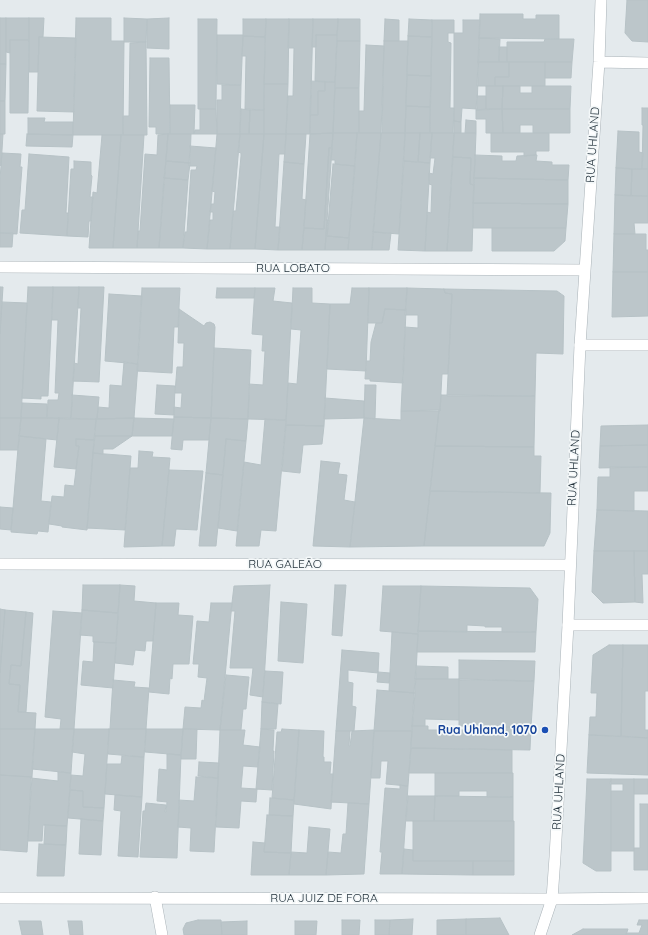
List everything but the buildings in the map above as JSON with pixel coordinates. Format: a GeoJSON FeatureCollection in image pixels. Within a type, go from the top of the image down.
{"type":"FeatureCollection","features":[{"type":"Feature","properties":{"kind":"street","name":"RUA UHLAND"},"geometry":{"type":"LineString","coordinates":[[540,935],[552,899],[555,857],[568,625],[580,345],[599,62],[601,0]]}},
{"type":"Feature","properties":{"kind":"street"},"geometry":{"type":"LineString","coordinates":[[599,62],[648,63]]}},
{"type":"Feature","properties":{"kind":"street","name":"RUA LOBATO"},"geometry":{"type":"LineString","coordinates":[[0,267],[585,270]]}},
{"type":"Feature","properties":{"kind":"street"},"geometry":{"type":"LineString","coordinates":[[580,345],[648,345]]}},
{"type":"Feature","properties":{"kind":"street","name":"RUA GALEÃO"},"geometry":{"type":"LineString","coordinates":[[0,564],[570,565]]}},
{"type":"Feature","properties":{"kind":"street"},"geometry":{"type":"LineString","coordinates":[[568,625],[648,625]]}},
{"type":"Feature","properties":{"kind":"street"},"geometry":{"type":"LineString","coordinates":[[155,897],[162,935]]}},
{"type":"Feature","properties":{"kind":"street","name":"RUA JUIZ DE FORA"},"geometry":{"type":"LineString","coordinates":[[0,898],[648,898]]}},
{"type":"Feature","properties":{"kind":"place","name":"Rua Uhland, 1070"},"geometry":{"type":"Point","coordinates":[545,730]}}]}
